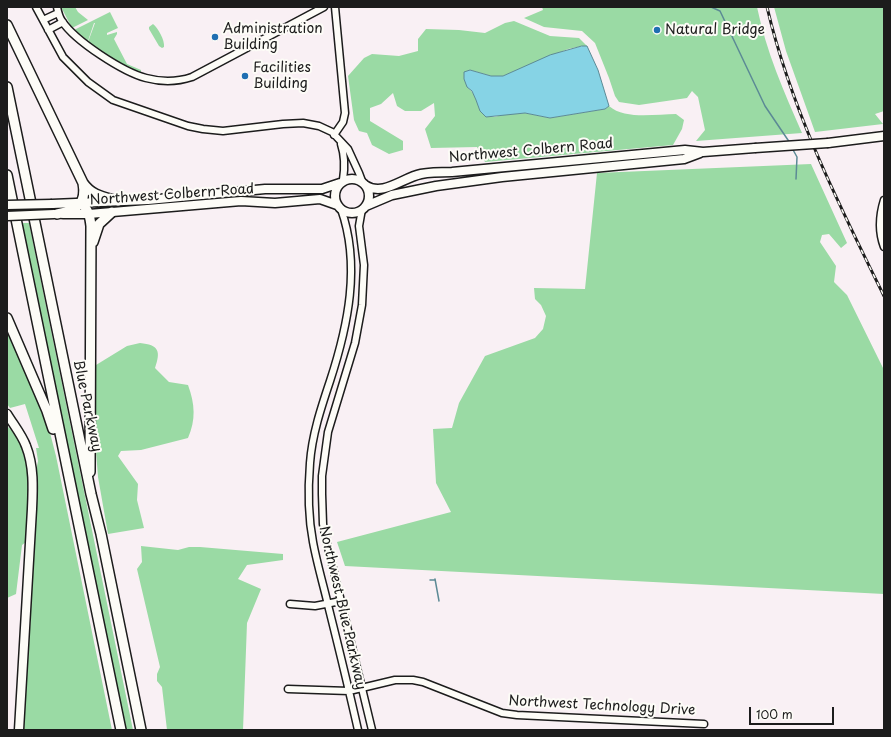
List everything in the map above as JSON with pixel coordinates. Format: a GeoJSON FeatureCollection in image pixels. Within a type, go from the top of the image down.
{"type":"FeatureCollection","features":[{"type":"Feature","properties":{"kind":"highway"},"geometry":{"type":"LineString","coordinates":[[7,25],[82,183],[90,192],[97,196],[118,201]]}},
{"type":"Feature","properties":{"kind":"highway","name":"Blue Parkway"},"geometry":{"type":"LineString","coordinates":[[7,87],[91,494],[101,534],[140,730]]}},
{"type":"Feature","properties":{"kind":"highway"},"geometry":{"type":"LineString","coordinates":[[7,175],[68,478],[121,730]]}},
{"type":"Feature","properties":{"kind":"highway"},"geometry":{"type":"LineString","coordinates":[[56,214],[76,208],[84,196],[82,183]]}},
{"type":"Feature","properties":{"kind":"highway"},"geometry":{"type":"LineString","coordinates":[[80,203],[90,214],[91,494]]}},
{"type":"Feature","properties":{"kind":"highway"},"geometry":{"type":"LineString","coordinates":[[91,248],[99,224],[112,212]]}},
{"type":"Feature","properties":{"kind":"highway"},"geometry":{"type":"LineString","coordinates":[[7,318],[48,411],[68,478]]}},
{"type":"Feature","properties":{"kind":"main road","name":"Northwest Colbern Road"},"geometry":{"type":"LineString","coordinates":[[363,183],[371,189],[379,189],[392,186],[406,178],[430,172],[452,172],[684,150],[703,152],[828,143],[884,136]]}},
{"type":"Feature","properties":{"kind":"main road","name":"Northwest Colbern Road"},"geometry":{"type":"LineString","coordinates":[[364,208],[392,195],[436,186],[502,177],[684,159],[703,152]]}},
{"type":"Feature","properties":{"kind":"main road"},"geometry":{"type":"LineString","coordinates":[[350,179],[363,183],[369,195],[364,208],[351,213],[339,207],[335,193],[342,182],[350,179]]}},
{"type":"Feature","properties":{"kind":"main road","name":"Northwest Colbern Road"},"geometry":{"type":"LineString","coordinates":[[7,205],[118,201],[196,196],[265,189],[322,189],[342,182]]}},
{"type":"Feature","properties":{"kind":"main road","name":"Northwest Colbern Road"},"geometry":{"type":"LineString","coordinates":[[7,216],[90,214],[241,201],[275,203],[298,202],[314,199],[328,201],[339,207]]}},
{"type":"Feature","properties":{"kind":"main road"},"geometry":{"type":"LineString","coordinates":[[7,414],[26,445],[33,476],[19,730]]}},
{"type":"Feature","properties":{"kind":"street"},"geometry":{"type":"LineString","coordinates":[[36,7],[63,57],[88,82],[113,100],[188,126],[223,131],[303,123],[319,126],[334,134],[348,149],[363,183]]}},
{"type":"Feature","properties":{"kind":"street"},"geometry":{"type":"LineString","coordinates":[[43,20],[57,10],[62,22],[74,35],[113,63],[129,71],[154,79],[179,81],[192,77],[324,7]]}},
{"type":"Feature","properties":{"kind":"street"},"geometry":{"type":"LineString","coordinates":[[334,134],[343,122],[345,113],[335,7]]}},
{"type":"Feature","properties":{"kind":"street"},"geometry":{"type":"LineString","coordinates":[[48,30],[62,22]]}},
{"type":"Feature","properties":{"kind":"street"},"geometry":{"type":"LineString","coordinates":[[340,140],[344,152],[345,165],[342,182]]}},
{"type":"Feature","properties":{"kind":"street"},"geometry":{"type":"LineString","coordinates":[[884,200],[880,215],[880,226],[884,247]]}},
{"type":"Feature","properties":{"kind":"street","name":"Northwest Blue Parkway"},"geometry":{"type":"LineString","coordinates":[[339,207],[347,225],[350,256],[351,279],[348,310],[344,333],[317,423],[313,442],[309,475],[309,503],[313,541],[358,730]]}},
{"type":"Feature","properties":{"kind":"street","name":"Northwest Blue Parkway"},"geometry":{"type":"LineString","coordinates":[[364,208],[358,226],[364,265],[362,305],[355,343],[328,432],[322,476],[324,524],[333,570],[372,730]]}},
{"type":"Feature","properties":{"kind":"street"},"geometry":{"type":"LineString","coordinates":[[290,604],[315,606],[341,600]]}},
{"type":"Feature","properties":{"kind":"street","name":"Northwest Technology Drive"},"geometry":{"type":"LineString","coordinates":[[288,689],[349,691],[395,680],[413,680],[423,682],[502,713],[704,724]]}},
{"type":"Feature","properties":{"kind":"green space"},"geometry":{"type":"Polygon","coordinates":[[[61,7],[75,7],[78,12],[88,20],[72,28],[61,7]]]}},
{"type":"Feature","properties":{"kind":"green space"},"geometry":{"type":"Polygon","coordinates":[[[542,7],[757,7],[770,55],[802,133],[696,141],[705,130],[698,97],[692,91],[687,98],[639,105],[619,102],[615,96],[595,43],[582,31],[544,27],[524,18],[543,10],[542,7]]]}},
{"type":"Feature","properties":{"kind":"green space"},"geometry":{"type":"Polygon","coordinates":[[[774,7],[884,7],[884,111],[875,114],[883,124],[815,132],[786,51],[774,7]]]}},
{"type":"Feature","properties":{"kind":"green space"},"geometry":{"type":"Polygon","coordinates":[[[110,12],[118,28],[107,33],[107,35],[117,32],[114,39],[127,64],[141,70],[141,72],[128,68],[88,42],[95,23],[88,41],[74,30],[110,12]]]}},
{"type":"Feature","properties":{"kind":"green space"},"geometry":{"type":"Polygon","coordinates":[[[514,21],[550,36],[579,38],[587,46],[568,49],[503,76],[491,76],[470,70],[467,87],[474,95],[480,111],[494,117],[507,114],[525,113],[550,118],[605,109],[609,106],[623,113],[632,115],[676,114],[684,120],[682,129],[673,145],[485,162],[477,147],[431,148],[425,129],[435,116],[434,103],[421,111],[405,111],[397,106],[393,93],[381,104],[370,108],[370,121],[403,141],[403,150],[389,154],[372,145],[367,133],[359,131],[354,120],[348,76],[364,58],[372,54],[399,56],[418,51],[418,39],[426,29],[459,30],[485,33],[505,23],[514,21]]]}},
{"type":"Feature","properties":{"kind":"green space"},"geometry":{"type":"Polygon","coordinates":[[[153,24],[159,31],[162,38],[164,47],[162,48],[159,46],[149,29],[149,27],[153,24]]]}},
{"type":"Feature","properties":{"kind":"green space"},"geometry":{"type":"Polygon","coordinates":[[[811,164],[847,243],[841,248],[829,234],[822,235],[820,242],[836,266],[834,282],[847,295],[884,370],[884,594],[345,566],[337,542],[451,512],[436,483],[433,429],[452,428],[459,403],[485,356],[535,338],[543,329],[546,316],[541,305],[535,299],[534,288],[585,289],[597,173],[811,164]]]}},
{"type":"Feature","properties":{"kind":"green space"},"geometry":{"type":"Polygon","coordinates":[[[22,223],[29,223],[133,730],[126,730],[22,223]]]}},
{"type":"Feature","properties":{"kind":"green space"},"geometry":{"type":"Polygon","coordinates":[[[7,327],[48,425],[56,456],[112,730],[23,730],[31,614],[31,608],[28,603],[36,520],[38,461],[36,448],[39,448],[25,404],[10,408],[7,404],[7,327]]]}},
{"type":"Feature","properties":{"kind":"green space"},"geometry":{"type":"Polygon","coordinates":[[[140,343],[155,347],[158,357],[155,368],[169,382],[188,385],[194,412],[191,431],[188,438],[141,450],[121,451],[118,456],[138,484],[137,500],[144,528],[108,534],[98,477],[96,451],[96,365],[127,346],[140,343]]]}},
{"type":"Feature","properties":{"kind":"green space"},"geometry":{"type":"Polygon","coordinates":[[[7,426],[17,436],[23,449],[27,464],[29,480],[29,512],[26,542],[22,545],[16,594],[7,598],[7,426]]]}},
{"type":"Feature","properties":{"kind":"green space"},"geometry":{"type":"Polygon","coordinates":[[[141,546],[178,550],[189,547],[200,547],[283,554],[283,560],[247,565],[238,579],[261,589],[247,623],[243,730],[167,730],[162,687],[157,681],[157,674],[160,667],[137,569],[142,562],[141,546]]]}},
{"type":"Feature","properties":{"kind":"water"},"geometry":{"type":"Polygon","coordinates":[[[587,46],[598,70],[609,106],[605,109],[550,118],[525,113],[486,117],[480,111],[472,91],[467,87],[464,79],[464,72],[470,70],[491,76],[503,76],[550,55],[587,46]]]}},
{"type":"Feature","properties":{"kind":"waterway"},"geometry":{"type":"LineString","coordinates":[[711,7],[720,11],[765,106],[790,143]]}},
{"type":"Feature","properties":{"kind":"waterway"},"geometry":{"type":"LineString","coordinates":[[792,148],[797,157],[796,179]]}},
{"type":"Feature","properties":{"kind":"waterway"},"geometry":{"type":"LineString","coordinates":[[435,579],[439,601]]}},
{"type":"Feature","properties":{"kind":"waterway"},"geometry":{"type":"LineString","coordinates":[[430,580],[435,580]]}},
{"type":"Feature","properties":{"kind":"railway"},"geometry":{"type":"LineString","coordinates":[[767,7],[777,45],[802,119],[833,191],[884,296]]}},
{"type":"Feature","properties":{"kind":"place","name":"Natural Bridge"},"geometry":{"type":"Point","coordinates":[657,30]}},
{"type":"Feature","properties":{"kind":"place","name":"Administration Building"},"geometry":{"type":"Point","coordinates":[215,37]}},
{"type":"Feature","properties":{"kind":"place","name":"Facilities Building"},"geometry":{"type":"Point","coordinates":[245,76]}}]}
